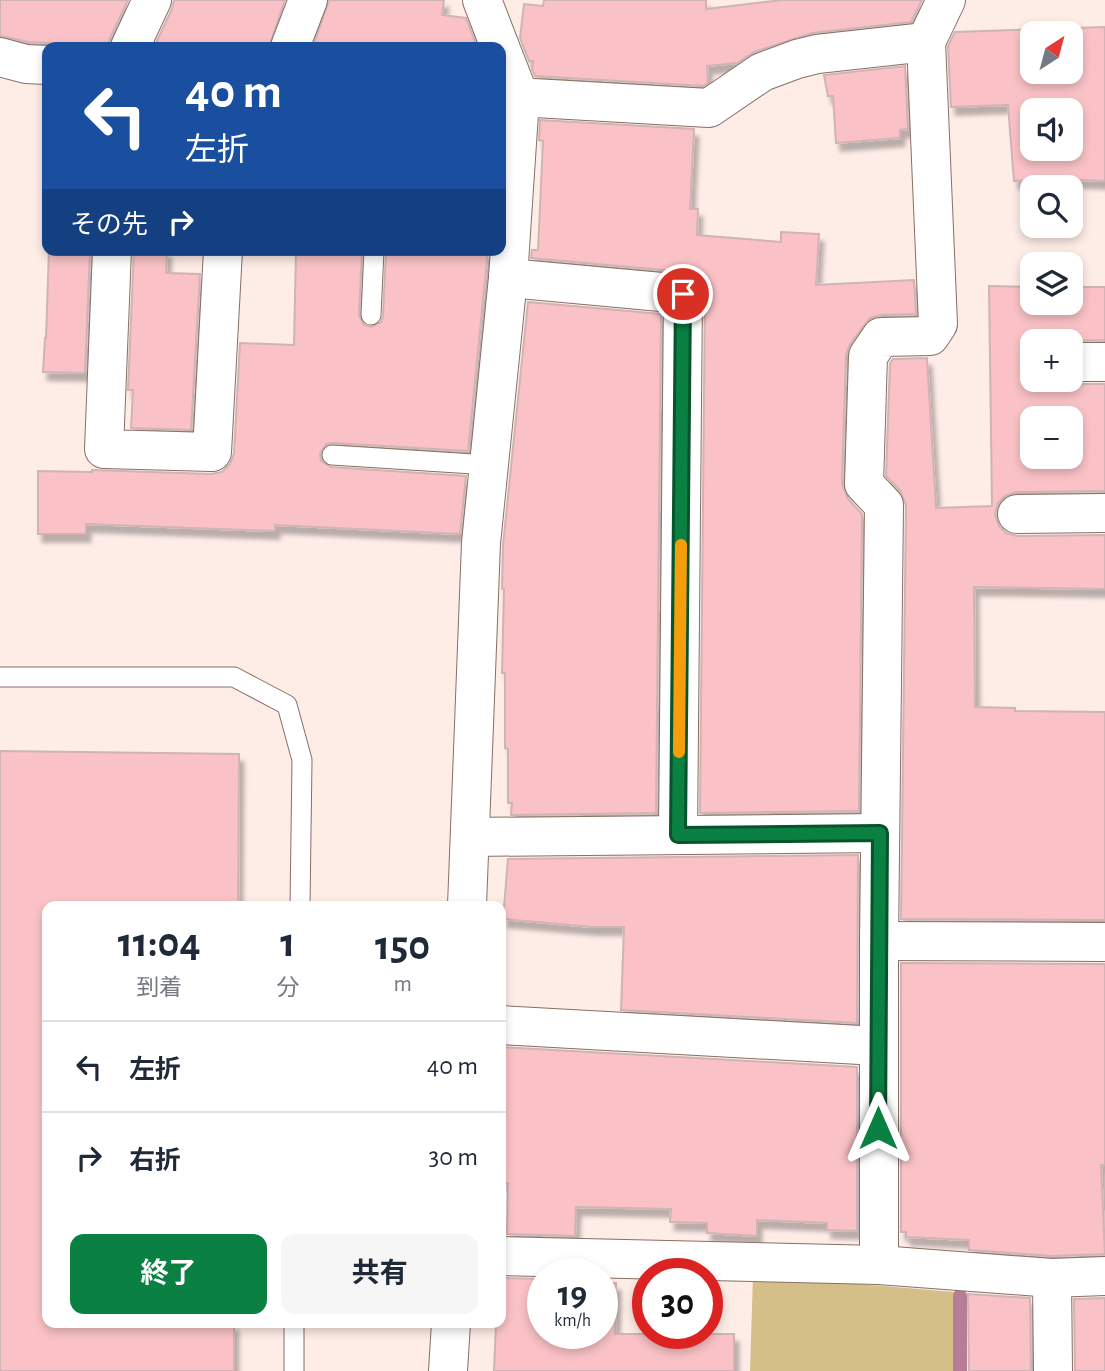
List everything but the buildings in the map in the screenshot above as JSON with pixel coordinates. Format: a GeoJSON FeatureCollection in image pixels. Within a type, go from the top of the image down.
{"type":"FeatureCollection","features":[{"type":"Feature","properties":{"kind":"street"},"geometry":{"type":"LineString","coordinates":[[132,42],[152,0]]}},
{"type":"Feature","properties":{"kind":"street"},"geometry":{"type":"LineString","coordinates":[[292,42],[307,0]]}},
{"type":"Feature","properties":{"kind":"street"},"geometry":{"type":"LineString","coordinates":[[482,0],[498,42]]}},
{"type":"Feature","properties":{"kind":"street"},"geometry":{"type":"LineString","coordinates":[[879,1265],[878,1046],[884,505],[864,484],[868,356],[881,337],[930,336],[938,324],[926,42],[946,0]]}},
{"type":"Feature","properties":{"kind":"street"},"geometry":{"type":"LineString","coordinates":[[510,97],[709,108],[762,72],[797,59],[817,54],[926,42]]}},
{"type":"Feature","properties":{"kind":"street"},"geometry":{"type":"LineString","coordinates":[[0,57],[26,64],[42,65]]}},
{"type":"Feature","properties":{"kind":"street"},"geometry":{"type":"LineString","coordinates":[[467,901],[481,543],[508,278],[510,97],[506,77]]}},
{"type":"Feature","properties":{"kind":"street"},"geometry":{"type":"LineString","coordinates":[[112,256],[104,449],[212,452],[222,256]]}},
{"type":"Feature","properties":{"kind":"street"},"geometry":{"type":"LineString","coordinates":[[508,278],[683,294],[678,835]]}},
{"type":"Feature","properties":{"kind":"street"},"geometry":{"type":"LineString","coordinates":[[1083,362],[1105,362]]}},
{"type":"Feature","properties":{"kind":"street"},"geometry":{"type":"LineString","coordinates":[[1017,514],[1105,513]]}},
{"type":"Feature","properties":{"kind":"street"},"geometry":{"type":"LineString","coordinates":[[470,837],[880,833]]}},
{"type":"Feature","properties":{"kind":"street"},"geometry":{"type":"LineString","coordinates":[[879,941],[1105,942]]}},
{"type":"Feature","properties":{"kind":"street"},"geometry":{"type":"LineString","coordinates":[[506,1026],[878,1046]]}},
{"type":"Feature","properties":{"kind":"street"},"geometry":{"type":"LineString","coordinates":[[506,1255],[879,1265],[1052,1278],[1105,1276]]}},
{"type":"Feature","properties":{"kind":"street"},"geometry":{"type":"LineString","coordinates":[[1052,1278],[1053,1371]]}},
{"type":"Feature","properties":{"kind":"street"},"geometry":{"type":"LineString","coordinates":[[448,1371],[451,1328]]}},
{"type":"Feature","properties":{"kind":"lane"},"geometry":{"type":"LineString","coordinates":[[371,315],[374,256]]}},
{"type":"Feature","properties":{"kind":"lane"},"geometry":{"type":"LineString","coordinates":[[332,455],[489,465]]}},
{"type":"Feature","properties":{"kind":"lane"},"geometry":{"type":"LineString","coordinates":[[0,677],[233,677],[287,705],[302,760],[300,901]]}},
{"type":"Feature","properties":{"kind":"lane"},"geometry":{"type":"LineString","coordinates":[[293,1371],[294,1328]]}},
{"type":"Feature","properties":{"kind":"shaded area"},"geometry":{"type":"Polygon","coordinates":[[[753,1275],[954,1292],[954,1371],[750,1371],[753,1275]]]}},
{"type":"Feature","properties":{"kind":"waterway"},"geometry":{"type":"LineString","coordinates":[[960,1296],[960,1371]]}},
{"type":"Feature","properties":{"kind":"slow traffic"},"geometry":{"type":"LineString","coordinates":[[679,752],[681,545]]}},
{"type":"Feature","properties":{"kind":"route"},"geometry":{"type":"LineString","coordinates":[[683,294],[678,835],[880,833],[878,1128]]}}]}
